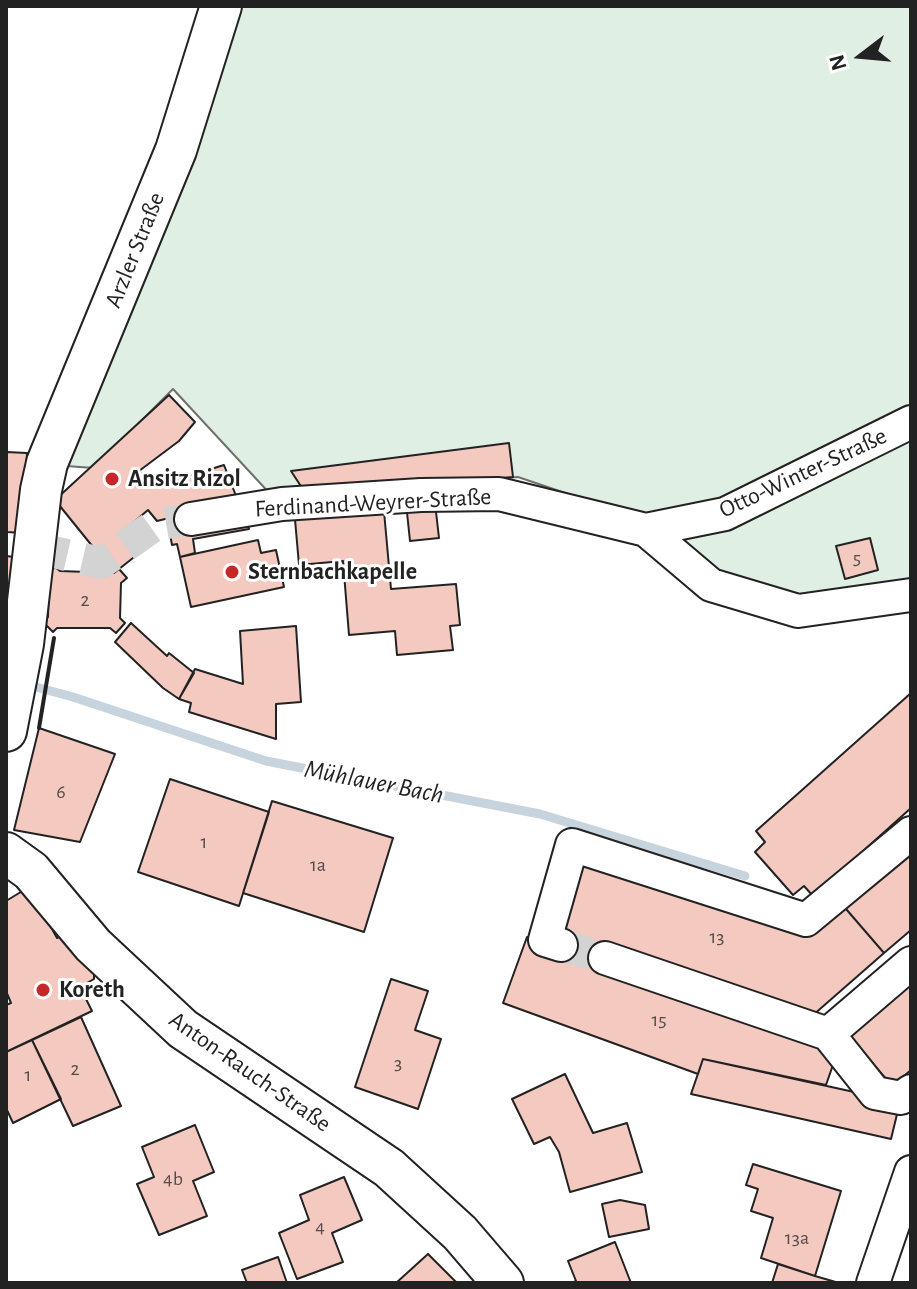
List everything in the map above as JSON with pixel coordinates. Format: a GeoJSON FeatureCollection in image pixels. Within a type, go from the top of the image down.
{"type":"FeatureCollection","features":[{"type":"Feature","properties":{"kind":"main road","name":"Arzler Straße"},"geometry":{"type":"LineString","coordinates":[[8,724],[23,644],[47,463],[176,150],[221,6]]}},
{"type":"Feature","properties":{"kind":"main road","name":"Anton-Rauch-Straße"},"geometry":{"type":"LineString","coordinates":[[6,853],[31,871],[93,945],[183,1029],[389,1168],[460,1233],[503,1283]]}},
{"type":"Feature","properties":{"kind":"street","name":"Otto-Winter-Straße"},"geometry":{"type":"LineString","coordinates":[[646,530],[725,514],[911,422]]}},
{"type":"Feature","properties":{"kind":"street","name":"Ferdinand-Weyrer-Straße"},"geometry":{"type":"LineString","coordinates":[[191,519],[282,504],[421,495],[499,494],[646,530],[711,585],[798,611],[911,595]]}},
{"type":"Feature","properties":{"kind":"street"},"geometry":{"type":"LineString","coordinates":[[561,945],[545,940],[572,845],[806,920],[911,833]]}},
{"type":"Feature","properties":{"kind":"street"},"geometry":{"type":"LineString","coordinates":[[605,958],[828,1034],[875,1093],[901,1098],[911,1091]]}},
{"type":"Feature","properties":{"kind":"street"},"geometry":{"type":"LineString","coordinates":[[828,1034],[911,963]]}},
{"type":"Feature","properties":{"kind":"street"},"geometry":{"type":"LineString","coordinates":[[873,1283],[911,1172]]}},
{"type":"Feature","properties":{"kind":"green space"},"geometry":{"type":"Polygon","coordinates":[[[231,6],[911,6],[911,420],[724,505],[642,519],[518,477],[273,497],[173,389],[94,468],[66,466],[231,6]]]}},
{"type":"Feature","properties":{"kind":"green space"},"geometry":{"type":"Polygon","coordinates":[[[911,422],[911,599],[798,611],[711,585],[646,530],[911,422]]]}},
{"type":"Feature","properties":{"kind":"building","name":"Ansitz Rizol"},"geometry":{"type":"Polygon","coordinates":[[[169,395],[195,422],[179,441],[139,471],[153,487],[224,465],[238,501],[157,521],[148,510],[121,533],[138,554],[114,573],[55,500],[169,395]]]}},
{"type":"Feature","properties":{"kind":"building"},"geometry":{"type":"Polygon","coordinates":[[[509,443],[513,477],[306,494],[291,471],[509,443]]]}},
{"type":"Feature","properties":{"kind":"building"},"geometry":{"type":"Polygon","coordinates":[[[6,452],[27,453],[24,533],[6,532],[6,452]]]}},
{"type":"Feature","properties":{"kind":"building"},"geometry":{"type":"Polygon","coordinates":[[[383,500],[391,589],[456,584],[460,625],[450,626],[453,650],[397,655],[395,631],[349,635],[343,561],[299,565],[294,508],[383,500]]]}},
{"type":"Feature","properties":{"kind":"building"},"geometry":{"type":"Polygon","coordinates":[[[406,503],[435,503],[439,538],[410,541],[406,503]]]}},
{"type":"Feature","properties":{"kind":"building"},"geometry":{"type":"Polygon","coordinates":[[[246,514],[249,529],[193,539],[195,553],[180,557],[177,544],[172,545],[167,518],[246,514]]]}},
{"type":"Feature","properties":{"kind":"building"},"geometry":{"type":"Polygon","coordinates":[[[870,538],[878,570],[845,579],[836,546],[870,538]]]}},
{"type":"Feature","properties":{"kind":"building","name":"Sternbachkapelle"},"geometry":{"type":"Polygon","coordinates":[[[258,540],[261,553],[276,550],[284,587],[191,607],[180,557],[258,540]]]}},
{"type":"Feature","properties":{"kind":"building"},"geometry":{"type":"Polygon","coordinates":[[[6,556],[23,558],[13,610],[6,608],[6,556]]]}},
{"type":"Feature","properties":{"kind":"building"},"geometry":{"type":"Polygon","coordinates":[[[55,567],[60,571],[114,573],[119,569],[127,578],[121,583],[120,618],[125,623],[116,633],[110,628],[57,628],[53,632],[43,622],[48,617],[49,581],[45,577],[55,567]]]}},
{"type":"Feature","properties":{"kind":"building"},"geometry":{"type":"Polygon","coordinates":[[[131,623],[167,656],[169,653],[194,673],[179,699],[163,688],[115,642],[131,623]]]}},
{"type":"Feature","properties":{"kind":"building"},"geometry":{"type":"Polygon","coordinates":[[[296,626],[301,702],[276,704],[276,739],[189,712],[191,703],[179,699],[195,669],[243,684],[240,631],[296,626]]]}},
{"type":"Feature","properties":{"kind":"building"},"geometry":{"type":"Polygon","coordinates":[[[911,693],[911,808],[813,896],[804,886],[793,895],[755,852],[765,842],[756,831],[911,693]]]}},
{"type":"Feature","properties":{"kind":"building"},"geometry":{"type":"Polygon","coordinates":[[[39,728],[115,754],[80,842],[14,830],[39,728]]]}},
{"type":"Feature","properties":{"kind":"building"},"geometry":{"type":"Polygon","coordinates":[[[170,779],[269,812],[239,906],[138,872],[170,779]]]}},
{"type":"Feature","properties":{"kind":"building"},"geometry":{"type":"Polygon","coordinates":[[[272,801],[393,838],[364,932],[243,893],[272,801]]]}},
{"type":"Feature","properties":{"kind":"building"},"geometry":{"type":"Polygon","coordinates":[[[911,841],[911,930],[884,953],[840,902],[911,841]]]}},
{"type":"Feature","properties":{"kind":"building"},"geometry":{"type":"Polygon","coordinates":[[[584,850],[809,929],[840,902],[884,953],[812,1016],[602,965],[560,949],[566,930],[558,927],[584,850]]]}},
{"type":"Feature","properties":{"kind":"building"},"geometry":{"type":"Polygon","coordinates":[[[29,887],[57,938],[63,935],[94,969],[94,979],[80,987],[92,1011],[6,1052],[6,1005],[11,1003],[6,991],[6,901],[29,887]]]}},
{"type":"Feature","properties":{"kind":"building"},"geometry":{"type":"Polygon","coordinates":[[[527,937],[830,1046],[834,1062],[826,1085],[703,1059],[698,1074],[503,1003],[527,937]]]}},
{"type":"Feature","properties":{"kind":"building"},"geometry":{"type":"Polygon","coordinates":[[[911,975],[911,1070],[892,1086],[845,1031],[911,975]]]}},
{"type":"Feature","properties":{"kind":"building"},"geometry":{"type":"Polygon","coordinates":[[[391,979],[428,991],[415,1030],[441,1039],[418,1109],[355,1087],[391,979]]]}},
{"type":"Feature","properties":{"kind":"building"},"geometry":{"type":"Polygon","coordinates":[[[81,1017],[121,1106],[73,1126],[32,1040],[81,1017]]]}},
{"type":"Feature","properties":{"kind":"building"},"geometry":{"type":"Polygon","coordinates":[[[32,1040],[61,1099],[13,1123],[6,1108],[6,1052],[32,1040]]]}},
{"type":"Feature","properties":{"kind":"building"},"geometry":{"type":"Polygon","coordinates":[[[703,1059],[900,1102],[891,1139],[691,1094],[703,1059]]]}},
{"type":"Feature","properties":{"kind":"building"},"geometry":{"type":"Polygon","coordinates":[[[565,1074],[593,1133],[627,1123],[642,1172],[570,1192],[559,1152],[550,1137],[534,1144],[512,1099],[565,1074]]]}},
{"type":"Feature","properties":{"kind":"building"},"geometry":{"type":"Polygon","coordinates":[[[195,1125],[214,1172],[193,1181],[207,1216],[159,1235],[137,1184],[154,1177],[142,1147],[195,1125]]]}},
{"type":"Feature","properties":{"kind":"building"},"geometry":{"type":"Polygon","coordinates":[[[753,1164],[841,1191],[815,1276],[761,1258],[773,1218],[751,1211],[758,1189],[746,1185],[753,1164]]]}},
{"type":"Feature","properties":{"kind":"building"},"geometry":{"type":"Polygon","coordinates":[[[344,1177],[362,1220],[332,1233],[343,1262],[297,1279],[279,1233],[309,1220],[300,1195],[344,1177]]]}},
{"type":"Feature","properties":{"kind":"building"},"geometry":{"type":"Polygon","coordinates":[[[620,1200],[645,1205],[649,1229],[609,1237],[602,1204],[620,1200]]]}},
{"type":"Feature","properties":{"kind":"building"},"geometry":{"type":"Polygon","coordinates":[[[615,1242],[631,1283],[572,1283],[576,1281],[568,1261],[615,1242]]]}},
{"type":"Feature","properties":{"kind":"building"},"geometry":{"type":"Polygon","coordinates":[[[428,1254],[457,1283],[396,1283],[428,1254]]]}},
{"type":"Feature","properties":{"kind":"building"},"geometry":{"type":"Polygon","coordinates":[[[278,1257],[287,1283],[247,1283],[242,1270],[278,1257]]]}},
{"type":"Feature","properties":{"kind":"building"},"geometry":{"type":"Polygon","coordinates":[[[778,1264],[815,1276],[839,1283],[772,1283],[778,1264]]]}},
{"type":"Feature","properties":{"kind":"waterway","name":"Mühlauer Bach"},"geometry":{"type":"LineString","coordinates":[[25,684],[266,761],[540,814],[745,876]]}},
{"type":"Feature","properties":{"kind":"tunnel"},"geometry":{"type":"LineString","coordinates":[[36,548],[101,563],[155,525],[191,519]]}},
{"type":"Feature","properties":{"kind":"tunnel"},"geometry":{"type":"LineString","coordinates":[[561,945],[605,958]]}},
{"type":"Feature","properties":{"kind":"wall"},"geometry":{"type":"LineString","coordinates":[[39,728],[54,638]]}},
{"type":"Feature","properties":{"kind":"place","name":"Ansitz Rizol"},"geometry":{"type":"Point","coordinates":[112,479]}},
{"type":"Feature","properties":{"kind":"place","name":"Sternbachkapelle"},"geometry":{"type":"Point","coordinates":[232,572]}},
{"type":"Feature","properties":{"kind":"place","name":"Koreth"},"geometry":{"type":"Point","coordinates":[43,990]}}]}
